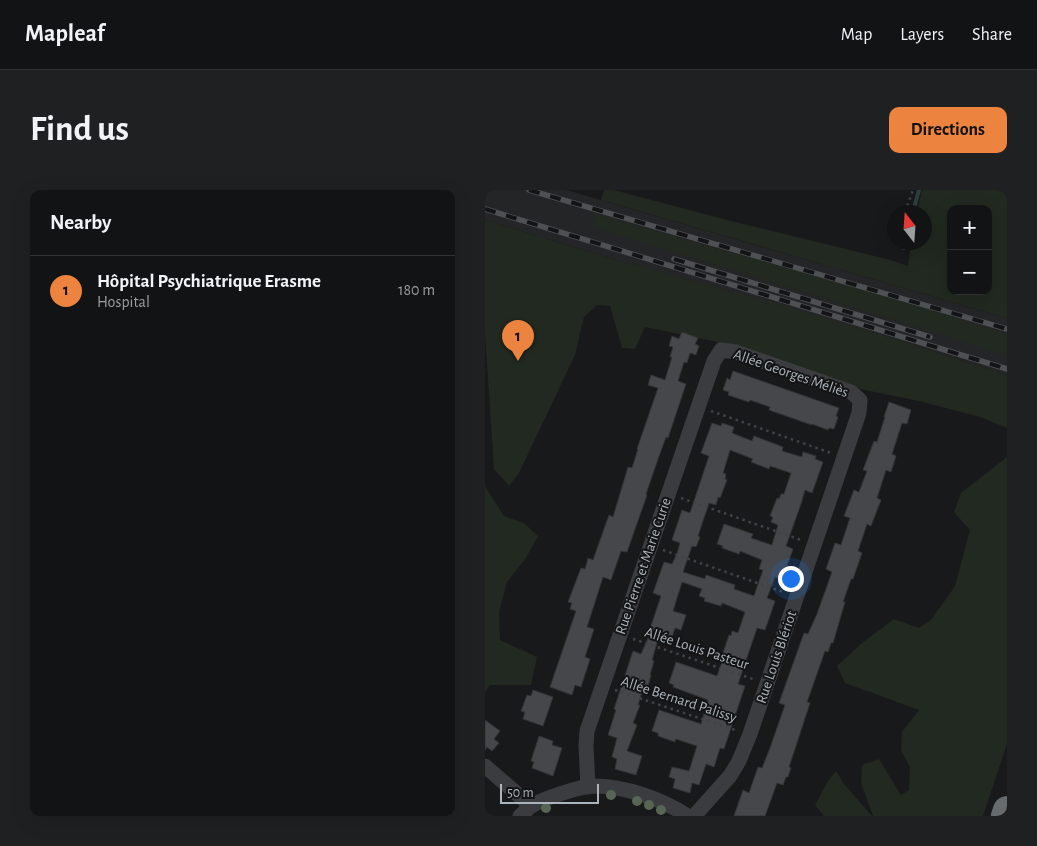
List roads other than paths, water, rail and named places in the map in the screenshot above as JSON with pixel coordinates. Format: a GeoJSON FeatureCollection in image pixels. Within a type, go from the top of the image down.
{"type":"FeatureCollection","features":[{"type":"Feature","properties":{"kind":"highway"},"geometry":{"type":"LineString","coordinates":[[1005,816],[1007,810]]}},
{"type":"Feature","properties":{"kind":"street","name":"Allée Georges Méliès"},"geometry":{"type":"LineString","coordinates":[[721,350],[736,352],[851,392],[860,400]]}},
{"type":"Feature","properties":{"kind":"street","name":"Rue Pierre et Marie Curie"},"geometry":{"type":"LineString","coordinates":[[589,786],[586,746],[587,731],[713,360],[721,350]]}},
{"type":"Feature","properties":{"kind":"street","name":"Rue Louis Blériot"},"geometry":{"type":"LineString","coordinates":[[695,816],[730,776],[739,762],[844,458],[859,413],[860,400]]}},
{"type":"Feature","properties":{"kind":"street"},"geometry":{"type":"LineString","coordinates":[[485,766],[526,811],[572,790],[589,786],[627,791],[663,803],[688,816]]}},
{"type":"Feature","properties":{"kind":"waterway"},"geometry":{"type":"LineString","coordinates":[[915,205],[919,190]]}},
{"type":"Feature","properties":{"kind":"railway"},"geometry":{"type":"LineString","coordinates":[[529,190],[1007,329]]}},
{"type":"Feature","properties":{"kind":"railway"},"geometry":{"type":"LineString","coordinates":[[485,209],[1007,369]]}},
{"type":"Feature","properties":{"kind":"railway"},"geometry":{"type":"LineString","coordinates":[[674,259],[930,337]]}},
{"type":"Feature","properties":{"kind":"place","name":"Hôpital Psychiatrique Erasme"},"geometry":{"type":"Point","coordinates":[518,361]}}]}
